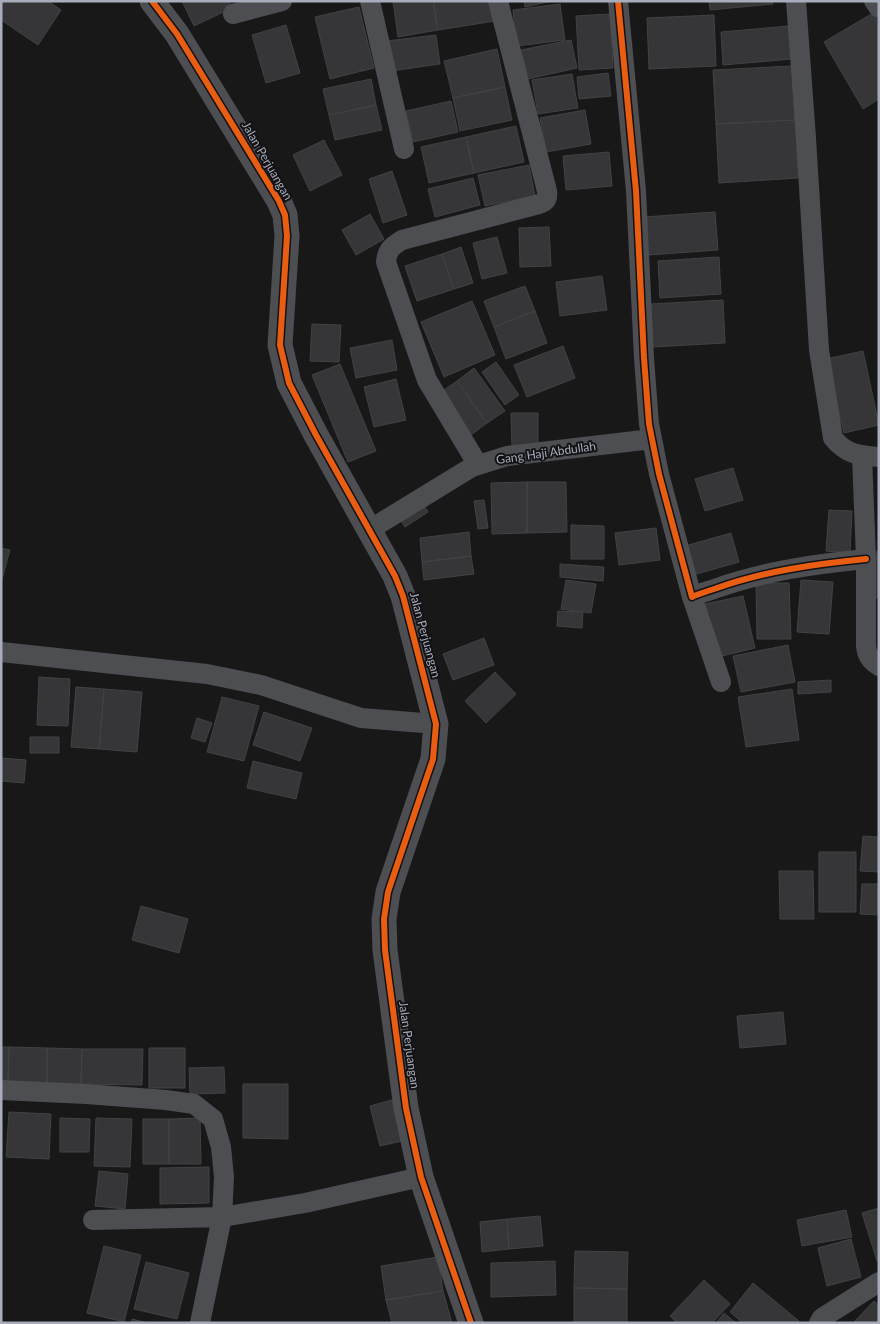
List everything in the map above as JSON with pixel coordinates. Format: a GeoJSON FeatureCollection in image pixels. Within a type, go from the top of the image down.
{"type":"FeatureCollection","features":[{"type":"Feature","properties":{"kind":"street","name":"Jalan Perjuangan"},"geometry":{"type":"LineString","coordinates":[[152,1],[177,34],[279,201],[285,215],[287,236],[280,345],[289,383],[395,576],[403,596],[436,724],[433,759],[388,892],[384,919],[385,950],[406,1108],[421,1177],[470,1323]]}},
{"type":"Feature","properties":{"kind":"street"},"geometry":{"type":"LineString","coordinates":[[233,14],[282,1]]}},
{"type":"Feature","properties":{"kind":"street"},"geometry":{"type":"LineString","coordinates":[[370,1],[404,149]]}},
{"type":"Feature","properties":{"kind":"street"},"geometry":{"type":"LineString","coordinates":[[478,465],[427,380],[386,262],[386,255],[394,244],[402,240],[539,204],[546,199],[547,191],[498,1]]}},
{"type":"Feature","properties":{"kind":"street"},"geometry":{"type":"LineString","coordinates":[[618,1],[636,191],[644,365],[649,424],[659,474],[692,597],[721,682]]}},
{"type":"Feature","properties":{"kind":"street"},"geometry":{"type":"LineString","coordinates":[[796,1],[819,350],[833,438],[842,448],[870,457],[866,559],[866,646],[867,654],[879,666]]}},
{"type":"Feature","properties":{"kind":"street"},"geometry":{"type":"LineString","coordinates":[[874,1],[879,8]]}},
{"type":"Feature","properties":{"kind":"street","name":"Gang Haji Abdullah"},"geometry":{"type":"LineString","coordinates":[[369,530],[478,465],[507,456],[652,439]]}},
{"type":"Feature","properties":{"kind":"street"},"geometry":{"type":"LineString","coordinates":[[692,597],[744,578],[829,563],[866,559]]}},
{"type":"Feature","properties":{"kind":"street"},"geometry":{"type":"LineString","coordinates":[[1,652],[208,674],[261,685],[361,718],[436,724]]}},
{"type":"Feature","properties":{"kind":"street"},"geometry":{"type":"LineString","coordinates":[[1,1090],[166,1100],[194,1104],[213,1119],[221,1147],[224,1177],[222,1216],[200,1323]]}},
{"type":"Feature","properties":{"kind":"street"},"geometry":{"type":"LineString","coordinates":[[93,1220],[222,1216],[305,1203],[421,1177]]}},
{"type":"Feature","properties":{"kind":"street"},"geometry":{"type":"LineString","coordinates":[[819,1323],[822,1318],[879,1282]]}},
{"type":"Feature","properties":{"kind":"building"},"geometry":{"type":"Polygon","coordinates":[[[1,1],[48,1],[61,10],[38,45],[1,20],[1,1]]]}},
{"type":"Feature","properties":{"kind":"building"},"geometry":{"type":"Polygon","coordinates":[[[182,1],[229,1],[232,8],[194,26],[182,1]]]}},
{"type":"Feature","properties":{"kind":"building"},"geometry":{"type":"Polygon","coordinates":[[[393,1],[433,1],[438,30],[398,37],[393,1]]]}},
{"type":"Feature","properties":{"kind":"building"},"geometry":{"type":"Polygon","coordinates":[[[433,1],[492,1],[495,21],[438,30],[433,1]]]}},
{"type":"Feature","properties":{"kind":"building"},"geometry":{"type":"Polygon","coordinates":[[[524,1],[552,1],[525,7],[524,1]]]}},
{"type":"Feature","properties":{"kind":"building"},"geometry":{"type":"Polygon","coordinates":[[[709,1],[772,1],[773,4],[710,10],[709,1]]]}},
{"type":"Feature","properties":{"kind":"building"},"geometry":{"type":"Polygon","coordinates":[[[560,4],[565,40],[517,46],[513,10],[560,4]]]}},
{"type":"Feature","properties":{"kind":"building"},"geometry":{"type":"Polygon","coordinates":[[[359,7],[374,68],[330,79],[315,17],[359,7]]]}},
{"type":"Feature","properties":{"kind":"building"},"geometry":{"type":"Polygon","coordinates":[[[873,13],[879,23],[879,99],[863,109],[824,42],[873,13]]]}},
{"type":"Feature","properties":{"kind":"building"},"geometry":{"type":"Polygon","coordinates":[[[610,14],[613,68],[579,70],[576,16],[610,14]]]}},
{"type":"Feature","properties":{"kind":"building"},"geometry":{"type":"Polygon","coordinates":[[[714,15],[716,66],[649,69],[647,18],[714,15]]]}},
{"type":"Feature","properties":{"kind":"building"},"geometry":{"type":"Polygon","coordinates":[[[286,25],[300,73],[266,83],[252,35],[286,25]]]}},
{"type":"Feature","properties":{"kind":"building"},"geometry":{"type":"Polygon","coordinates":[[[789,26],[792,59],[723,65],[721,32],[789,26]]]}},
{"type":"Feature","properties":{"kind":"building"},"geometry":{"type":"Polygon","coordinates":[[[436,35],[440,64],[391,71],[387,41],[436,35]]]}},
{"type":"Feature","properties":{"kind":"building"},"geometry":{"type":"Polygon","coordinates":[[[571,40],[577,68],[528,79],[521,50],[571,40]]]}},
{"type":"Feature","properties":{"kind":"building"},"geometry":{"type":"Polygon","coordinates":[[[497,49],[505,87],[453,98],[444,61],[497,49]]]}},
{"type":"Feature","properties":{"kind":"building"},"geometry":{"type":"Polygon","coordinates":[[[792,66],[795,120],[716,124],[713,70],[792,66]]]}},
{"type":"Feature","properties":{"kind":"building"},"geometry":{"type":"Polygon","coordinates":[[[608,73],[611,96],[579,99],[577,77],[608,73]]]}},
{"type":"Feature","properties":{"kind":"building"},"geometry":{"type":"Polygon","coordinates":[[[572,74],[578,108],[538,114],[532,80],[572,74]]]}},
{"type":"Feature","properties":{"kind":"building"},"geometry":{"type":"Polygon","coordinates":[[[371,79],[376,105],[329,115],[323,89],[371,79]]]}},
{"type":"Feature","properties":{"kind":"building"},"geometry":{"type":"Polygon","coordinates":[[[505,87],[512,120],[460,131],[453,98],[505,87]]]}},
{"type":"Feature","properties":{"kind":"building"},"geometry":{"type":"Polygon","coordinates":[[[451,101],[458,132],[413,142],[406,111],[451,101]]]}},
{"type":"Feature","properties":{"kind":"building"},"geometry":{"type":"Polygon","coordinates":[[[376,105],[382,130],[335,140],[329,115],[376,105]]]}},
{"type":"Feature","properties":{"kind":"building"},"geometry":{"type":"Polygon","coordinates":[[[585,110],[591,144],[546,152],[540,118],[585,110]]]}},
{"type":"Feature","properties":{"kind":"building"},"geometry":{"type":"Polygon","coordinates":[[[795,120],[799,178],[719,183],[716,124],[795,120]]]}},
{"type":"Feature","properties":{"kind":"building"},"geometry":{"type":"Polygon","coordinates":[[[516,126],[524,162],[474,173],[466,137],[516,126]]]}},
{"type":"Feature","properties":{"kind":"building"},"geometry":{"type":"Polygon","coordinates":[[[466,137],[474,173],[429,183],[421,147],[466,137]]]}},
{"type":"Feature","properties":{"kind":"building"},"geometry":{"type":"Polygon","coordinates":[[[324,140],[342,175],[310,191],[293,155],[324,140]]]}},
{"type":"Feature","properties":{"kind":"building"},"geometry":{"type":"Polygon","coordinates":[[[609,152],[612,186],[566,190],[563,156],[609,152]]]}},
{"type":"Feature","properties":{"kind":"building"},"geometry":{"type":"Polygon","coordinates":[[[529,165],[535,196],[485,206],[478,175],[529,165]]]}},
{"type":"Feature","properties":{"kind":"building"},"geometry":{"type":"Polygon","coordinates":[[[392,171],[407,215],[383,223],[369,179],[392,171]]]}},
{"type":"Feature","properties":{"kind":"building"},"geometry":{"type":"Polygon","coordinates":[[[473,178],[480,205],[435,217],[428,189],[473,178]]]}},
{"type":"Feature","properties":{"kind":"building"},"geometry":{"type":"Polygon","coordinates":[[[715,212],[718,250],[648,255],[644,217],[715,212]]]}},
{"type":"Feature","properties":{"kind":"building"},"geometry":{"type":"Polygon","coordinates":[[[370,214],[384,239],[356,255],[342,230],[370,214]]]}},
{"type":"Feature","properties":{"kind":"building"},"geometry":{"type":"Polygon","coordinates":[[[549,227],[551,266],[520,267],[519,228],[549,227]]]}},
{"type":"Feature","properties":{"kind":"building"},"geometry":{"type":"Polygon","coordinates":[[[497,237],[507,273],[482,279],[473,243],[497,237]]]}},
{"type":"Feature","properties":{"kind":"building"},"geometry":{"type":"Polygon","coordinates":[[[461,247],[473,283],[454,289],[442,254],[461,247]]]}},
{"type":"Feature","properties":{"kind":"building"},"geometry":{"type":"Polygon","coordinates":[[[442,254],[454,289],[417,301],[405,266],[442,254]]]}},
{"type":"Feature","properties":{"kind":"building"},"geometry":{"type":"Polygon","coordinates":[[[719,257],[721,294],[660,298],[658,261],[719,257]]]}},
{"type":"Feature","properties":{"kind":"building"},"geometry":{"type":"Polygon","coordinates":[[[602,276],[607,310],[560,316],[556,282],[602,276]]]}},
{"type":"Feature","properties":{"kind":"building"},"geometry":{"type":"Polygon","coordinates":[[[525,286],[535,311],[494,327],[484,301],[525,286]]]}},
{"type":"Feature","properties":{"kind":"building"},"geometry":{"type":"Polygon","coordinates":[[[723,300],[725,343],[653,347],[651,304],[723,300]]]}},
{"type":"Feature","properties":{"kind":"building"},"geometry":{"type":"Polygon","coordinates":[[[472,301],[495,355],[444,377],[421,322],[472,301]]]}},
{"type":"Feature","properties":{"kind":"building"},"geometry":{"type":"Polygon","coordinates":[[[535,311],[547,343],[506,359],[494,327],[535,311]]]}},
{"type":"Feature","properties":{"kind":"building"},"geometry":{"type":"Polygon","coordinates":[[[312,324],[341,325],[339,362],[310,361],[312,324]]]}},
{"type":"Feature","properties":{"kind":"building"},"geometry":{"type":"Polygon","coordinates":[[[392,340],[397,370],[356,378],[350,348],[392,340]]]}},
{"type":"Feature","properties":{"kind":"building"},"geometry":{"type":"Polygon","coordinates":[[[563,346],[575,378],[527,397],[514,365],[563,346]]]}},
{"type":"Feature","properties":{"kind":"building"},"geometry":{"type":"Polygon","coordinates":[[[863,351],[879,425],[844,433],[826,359],[863,351]]]}},
{"type":"Feature","properties":{"kind":"building"},"geometry":{"type":"Polygon","coordinates":[[[496,362],[519,395],[505,405],[482,372],[496,362]]]}},
{"type":"Feature","properties":{"kind":"building"},"geometry":{"type":"Polygon","coordinates":[[[340,364],[376,451],[348,462],[312,375],[340,364]]]}},
{"type":"Feature","properties":{"kind":"building"},"geometry":{"type":"Polygon","coordinates":[[[474,368],[505,411],[487,423],[457,381],[474,368]]]}},
{"type":"Feature","properties":{"kind":"building"},"geometry":{"type":"Polygon","coordinates":[[[396,379],[406,420],[374,427],[364,387],[396,379]]]}},
{"type":"Feature","properties":{"kind":"building"},"geometry":{"type":"Polygon","coordinates":[[[457,381],[487,423],[471,435],[441,392],[457,381]]]}},
{"type":"Feature","properties":{"kind":"building"},"geometry":{"type":"Polygon","coordinates":[[[511,413],[538,413],[538,450],[512,450],[511,413]]]}},
{"type":"Feature","properties":{"kind":"building"},"geometry":{"type":"Polygon","coordinates":[[[733,468],[743,500],[705,511],[695,479],[733,468]]]}},
{"type":"Feature","properties":{"kind":"building"},"geometry":{"type":"Polygon","coordinates":[[[527,482],[566,482],[567,532],[527,533],[527,482]]]}},
{"type":"Feature","properties":{"kind":"building"},"geometry":{"type":"Polygon","coordinates":[[[527,482],[527,533],[492,534],[491,483],[527,482]]]}},
{"type":"Feature","properties":{"kind":"building"},"geometry":{"type":"Polygon","coordinates":[[[484,500],[488,528],[478,529],[474,501],[484,500]]]}},
{"type":"Feature","properties":{"kind":"building"},"geometry":{"type":"Polygon","coordinates":[[[421,501],[428,512],[405,527],[398,516],[421,501]]]}},
{"type":"Feature","properties":{"kind":"building"},"geometry":{"type":"Polygon","coordinates":[[[829,510],[852,511],[850,553],[826,551],[829,510]]]}},
{"type":"Feature","properties":{"kind":"building"},"geometry":{"type":"Polygon","coordinates":[[[571,525],[604,526],[604,559],[571,559],[571,525]]]}},
{"type":"Feature","properties":{"kind":"building"},"geometry":{"type":"Polygon","coordinates":[[[656,528],[660,560],[619,565],[615,533],[656,528]]]}},
{"type":"Feature","properties":{"kind":"building"},"geometry":{"type":"Polygon","coordinates":[[[469,532],[471,556],[422,562],[420,538],[469,532]]]}},
{"type":"Feature","properties":{"kind":"building"},"geometry":{"type":"Polygon","coordinates":[[[731,533],[739,562],[693,575],[685,546],[731,533]]]}},
{"type":"Feature","properties":{"kind":"building"},"geometry":{"type":"Polygon","coordinates":[[[1,548],[10,550],[1,583],[1,548]]]}},
{"type":"Feature","properties":{"kind":"building"},"geometry":{"type":"Polygon","coordinates":[[[877,551],[879,551],[879,598],[871,597],[877,551]]]}},
{"type":"Feature","properties":{"kind":"building"},"geometry":{"type":"Polygon","coordinates":[[[471,556],[474,574],[424,580],[422,562],[471,556]]]}},
{"type":"Feature","properties":{"kind":"building"},"geometry":{"type":"Polygon","coordinates":[[[560,564],[604,567],[603,581],[560,577],[560,564]]]}},
{"type":"Feature","properties":{"kind":"building"},"geometry":{"type":"Polygon","coordinates":[[[566,580],[596,584],[591,613],[561,609],[566,580]]]}},
{"type":"Feature","properties":{"kind":"building"},"geometry":{"type":"Polygon","coordinates":[[[801,580],[833,582],[829,634],[797,632],[801,580]]]}},
{"type":"Feature","properties":{"kind":"building"},"geometry":{"type":"Polygon","coordinates":[[[756,583],[789,583],[791,639],[757,639],[756,583]]]}},
{"type":"Feature","properties":{"kind":"building"},"geometry":{"type":"Polygon","coordinates":[[[743,596],[755,648],[718,657],[705,604],[743,596]]]}},
{"type":"Feature","properties":{"kind":"building"},"geometry":{"type":"Polygon","coordinates":[[[558,611],[583,612],[582,628],[557,626],[558,611]]]}},
{"type":"Feature","properties":{"kind":"building"},"geometry":{"type":"Polygon","coordinates":[[[484,638],[494,665],[453,680],[443,654],[484,638]]]}},
{"type":"Feature","properties":{"kind":"building"},"geometry":{"type":"Polygon","coordinates":[[[788,645],[795,682],[741,692],[733,656],[788,645]]]}},
{"type":"Feature","properties":{"kind":"building"},"geometry":{"type":"Polygon","coordinates":[[[495,672],[516,694],[486,723],[465,701],[495,672]]]}},
{"type":"Feature","properties":{"kind":"building"},"geometry":{"type":"Polygon","coordinates":[[[39,677],[70,679],[68,726],[37,725],[39,677]]]}},
{"type":"Feature","properties":{"kind":"building"},"geometry":{"type":"Polygon","coordinates":[[[831,680],[831,692],[798,694],[798,682],[831,680]]]}},
{"type":"Feature","properties":{"kind":"building"},"geometry":{"type":"Polygon","coordinates":[[[76,687],[104,689],[99,749],[71,747],[76,687]]]}},
{"type":"Feature","properties":{"kind":"building"},"geometry":{"type":"Polygon","coordinates":[[[104,689],[142,692],[137,752],[99,749],[104,689]]]}},
{"type":"Feature","properties":{"kind":"building"},"geometry":{"type":"Polygon","coordinates":[[[792,689],[799,740],[746,747],[738,697],[792,689]]]}},
{"type":"Feature","properties":{"kind":"building"},"geometry":{"type":"Polygon","coordinates":[[[222,697],[259,706],[244,761],[207,752],[222,697]]]}},
{"type":"Feature","properties":{"kind":"building"},"geometry":{"type":"Polygon","coordinates":[[[264,712],[312,728],[300,761],[253,745],[264,712]]]}},
{"type":"Feature","properties":{"kind":"building"},"geometry":{"type":"Polygon","coordinates":[[[197,718],[212,723],[205,742],[191,738],[197,718]]]}},
{"type":"Feature","properties":{"kind":"building"},"geometry":{"type":"Polygon","coordinates":[[[30,737],[59,737],[59,753],[30,753],[30,737]]]}},
{"type":"Feature","properties":{"kind":"building"},"geometry":{"type":"Polygon","coordinates":[[[1,758],[26,760],[24,783],[1,781],[1,758]]]}},
{"type":"Feature","properties":{"kind":"building"},"geometry":{"type":"Polygon","coordinates":[[[253,761],[302,773],[296,799],[247,788],[253,761]]]}},
{"type":"Feature","properties":{"kind":"building"},"geometry":{"type":"Polygon","coordinates":[[[863,836],[879,837],[879,872],[860,871],[863,836]]]}},
{"type":"Feature","properties":{"kind":"building"},"geometry":{"type":"Polygon","coordinates":[[[819,852],[856,852],[856,912],[819,912],[819,852]]]}},
{"type":"Feature","properties":{"kind":"building"},"geometry":{"type":"Polygon","coordinates":[[[779,871],[813,871],[814,919],[780,919],[779,871]]]}},
{"type":"Feature","properties":{"kind":"building"},"geometry":{"type":"Polygon","coordinates":[[[862,884],[879,884],[879,915],[860,914],[862,884]]]}},
{"type":"Feature","properties":{"kind":"building"},"geometry":{"type":"Polygon","coordinates":[[[141,906],[188,919],[179,953],[132,940],[141,906]]]}},
{"type":"Feature","properties":{"kind":"building"},"geometry":{"type":"Polygon","coordinates":[[[783,1012],[786,1044],[740,1048],[737,1016],[783,1012]]]}},
{"type":"Feature","properties":{"kind":"building"},"geometry":{"type":"Polygon","coordinates":[[[1,1047],[9,1047],[8,1083],[1,1083],[1,1047]]]}},
{"type":"Feature","properties":{"kind":"building"},"geometry":{"type":"Polygon","coordinates":[[[9,1047],[47,1048],[47,1083],[8,1083],[9,1047]]]}},
{"type":"Feature","properties":{"kind":"building"},"geometry":{"type":"Polygon","coordinates":[[[47,1048],[82,1049],[81,1084],[47,1083],[47,1048]]]}},
{"type":"Feature","properties":{"kind":"building"},"geometry":{"type":"Polygon","coordinates":[[[149,1048],[185,1048],[185,1088],[149,1088],[149,1048]]]}},
{"type":"Feature","properties":{"kind":"building"},"geometry":{"type":"Polygon","coordinates":[[[82,1049],[143,1049],[142,1085],[81,1084],[82,1049]]]}},
{"type":"Feature","properties":{"kind":"building"},"geometry":{"type":"Polygon","coordinates":[[[224,1067],[225,1093],[190,1094],[189,1068],[224,1067]]]}},
{"type":"Feature","properties":{"kind":"building"},"geometry":{"type":"Polygon","coordinates":[[[243,1084],[288,1084],[288,1139],[243,1138],[243,1084]]]}},
{"type":"Feature","properties":{"kind":"building"},"geometry":{"type":"Polygon","coordinates":[[[392,1100],[402,1141],[380,1146],[370,1106],[392,1100]]]}},
{"type":"Feature","properties":{"kind":"building"},"geometry":{"type":"Polygon","coordinates":[[[9,1112],[51,1114],[49,1159],[6,1157],[9,1112]]]}},
{"type":"Feature","properties":{"kind":"building"},"geometry":{"type":"Polygon","coordinates":[[[60,1118],[90,1119],[89,1152],[60,1152],[60,1118]]]}},
{"type":"Feature","properties":{"kind":"building"},"geometry":{"type":"Polygon","coordinates":[[[96,1118],[132,1119],[130,1167],[94,1166],[96,1118]]]}},
{"type":"Feature","properties":{"kind":"building"},"geometry":{"type":"Polygon","coordinates":[[[200,1118],[201,1164],[169,1164],[169,1119],[200,1118]]]}},
{"type":"Feature","properties":{"kind":"building"},"geometry":{"type":"Polygon","coordinates":[[[143,1119],[169,1119],[169,1164],[143,1164],[143,1119]]]}},
{"type":"Feature","properties":{"kind":"building"},"geometry":{"type":"Polygon","coordinates":[[[209,1167],[209,1203],[160,1204],[160,1168],[209,1167]]]}},
{"type":"Feature","properties":{"kind":"building"},"geometry":{"type":"Polygon","coordinates":[[[99,1171],[128,1174],[125,1209],[95,1206],[99,1171]]]}},
{"type":"Feature","properties":{"kind":"building"},"geometry":{"type":"Polygon","coordinates":[[[879,1208],[879,1260],[877,1261],[862,1213],[879,1208]]]}},
{"type":"Feature","properties":{"kind":"building"},"geometry":{"type":"Polygon","coordinates":[[[846,1210],[852,1237],[802,1246],[797,1220],[846,1210]]]}},
{"type":"Feature","properties":{"kind":"building"},"geometry":{"type":"Polygon","coordinates":[[[540,1216],[543,1246],[509,1249],[507,1219],[540,1216]]]}},
{"type":"Feature","properties":{"kind":"building"},"geometry":{"type":"Polygon","coordinates":[[[507,1219],[509,1249],[482,1252],[480,1222],[507,1219]]]}},
{"type":"Feature","properties":{"kind":"building"},"geometry":{"type":"Polygon","coordinates":[[[851,1239],[861,1277],[827,1286],[818,1248],[851,1239]]]}},
{"type":"Feature","properties":{"kind":"building"},"geometry":{"type":"Polygon","coordinates":[[[104,1246],[141,1255],[124,1322],[87,1313],[104,1246]]]}},
{"type":"Feature","properties":{"kind":"building"},"geometry":{"type":"Polygon","coordinates":[[[575,1251],[628,1252],[627,1289],[574,1288],[575,1251]]]}},
{"type":"Feature","properties":{"kind":"building"},"geometry":{"type":"Polygon","coordinates":[[[438,1257],[443,1291],[386,1300],[381,1266],[438,1257]]]}},
{"type":"Feature","properties":{"kind":"building"},"geometry":{"type":"Polygon","coordinates":[[[555,1261],[556,1295],[491,1297],[491,1263],[555,1261]]]}},
{"type":"Feature","properties":{"kind":"building"},"geometry":{"type":"Polygon","coordinates":[[[146,1262],[189,1273],[177,1319],[134,1309],[146,1262]]]}},
{"type":"Feature","properties":{"kind":"building"},"geometry":{"type":"Polygon","coordinates":[[[704,1280],[730,1304],[712,1323],[677,1323],[670,1316],[704,1280]]]}},
{"type":"Feature","properties":{"kind":"building"},"geometry":{"type":"Polygon","coordinates":[[[753,1283],[799,1321],[798,1323],[743,1323],[730,1312],[753,1283]]]}},
{"type":"Feature","properties":{"kind":"building"},"geometry":{"type":"Polygon","coordinates":[[[574,1288],[627,1289],[627,1323],[574,1323],[574,1288]]]}},
{"type":"Feature","properties":{"kind":"building"},"geometry":{"type":"Polygon","coordinates":[[[443,1291],[452,1323],[392,1323],[386,1300],[443,1291]]]}},
{"type":"Feature","properties":{"kind":"building"},"geometry":{"type":"Polygon","coordinates":[[[874,1301],[879,1306],[879,1323],[853,1323],[874,1301]]]}},
{"type":"Feature","properties":{"kind":"building"},"geometry":{"type":"Polygon","coordinates":[[[724,1313],[736,1323],[716,1323],[724,1313]]]}},
{"type":"Feature","properties":{"kind":"building"},"geometry":{"type":"Polygon","coordinates":[[[132,1319],[148,1323],[131,1323],[132,1319]]]}},
{"type":"Feature","properties":{"kind":"cycle path"},"geometry":{"type":"LineString","coordinates":[[152,1],[177,34],[279,201],[285,215],[287,236],[280,345],[289,383],[395,576],[403,596],[436,724],[433,759],[388,892],[384,919],[385,950],[406,1108],[421,1177],[471,1323]]}},
{"type":"Feature","properties":{"kind":"cycle path"},"geometry":{"type":"LineString","coordinates":[[618,1],[636,191],[649,424],[659,474],[692,597],[753,577],[809,566],[866,559]]}}]}
